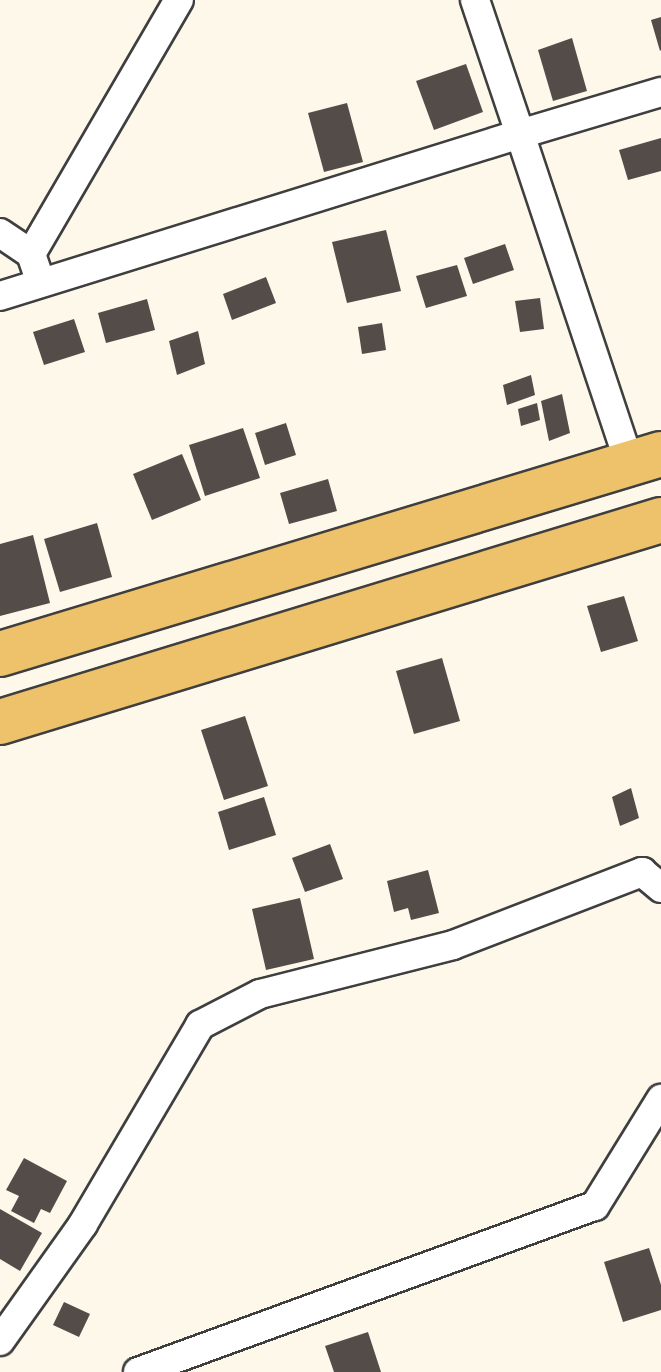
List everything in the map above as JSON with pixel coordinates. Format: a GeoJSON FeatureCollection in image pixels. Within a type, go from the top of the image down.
{"type":"FeatureCollection","features":[{"type":"Feature","properties":{"kind":"main road"},"geometry":{"type":"LineString","coordinates":[[0,654],[645,459]]}},
{"type":"Feature","properties":{"kind":"main road"},"geometry":{"type":"LineString","coordinates":[[0,722],[661,520]]}},
{"type":"Feature","properties":{"kind":"street"},"geometry":{"type":"LineString","coordinates":[[31,254],[179,0]]}},
{"type":"Feature","properties":{"kind":"street"},"geometry":{"type":"LineString","coordinates":[[475,0],[520,134],[645,459]]}},
{"type":"Feature","properties":{"kind":"street"},"geometry":{"type":"LineString","coordinates":[[0,296],[661,92]]}},
{"type":"Feature","properties":{"kind":"street"},"geometry":{"type":"LineString","coordinates":[[0,233],[31,254],[42,283]]}},
{"type":"Feature","properties":{"kind":"street"},"geometry":{"type":"LineString","coordinates":[[0,1341],[83,1224],[200,1025],[260,994],[453,945],[642,872],[661,888]]}},
{"type":"Feature","properties":{"kind":"street"},"geometry":{"type":"LineString","coordinates":[[138,1372],[595,1206],[661,1099]]}},
{"type":"Feature","properties":{"kind":"building"},"geometry":{"type":"Polygon","coordinates":[[[661,17],[661,50],[660,51],[651,20],[661,17]]]}},
{"type":"Feature","properties":{"kind":"building"},"geometry":{"type":"Polygon","coordinates":[[[572,38],[587,91],[553,101],[538,50],[572,38]]]}},
{"type":"Feature","properties":{"kind":"building"},"geometry":{"type":"Polygon","coordinates":[[[466,64],[483,112],[434,130],[416,81],[466,64]]]}},
{"type":"Feature","properties":{"kind":"building"},"geometry":{"type":"Polygon","coordinates":[[[347,103],[363,162],[324,172],[308,113],[347,103]]]}},
{"type":"Feature","properties":{"kind":"building"},"geometry":{"type":"Polygon","coordinates":[[[661,138],[661,171],[628,180],[619,150],[661,138]]]}},
{"type":"Feature","properties":{"kind":"building"},"geometry":{"type":"Polygon","coordinates":[[[386,230],[401,291],[347,303],[332,242],[386,230]]]}},
{"type":"Feature","properties":{"kind":"building"},"geometry":{"type":"Polygon","coordinates":[[[505,244],[514,270],[473,284],[464,258],[505,244]]]}},
{"type":"Feature","properties":{"kind":"building"},"geometry":{"type":"Polygon","coordinates":[[[457,265],[467,296],[426,308],[416,276],[457,265]]]}},
{"type":"Feature","properties":{"kind":"building"},"geometry":{"type":"Polygon","coordinates":[[[266,277],[276,303],[232,320],[223,294],[266,277]]]}},
{"type":"Feature","properties":{"kind":"building"},"geometry":{"type":"Polygon","coordinates":[[[540,298],[544,329],[520,332],[515,301],[540,298]]]}},
{"type":"Feature","properties":{"kind":"building"},"geometry":{"type":"Polygon","coordinates":[[[147,299],[155,330],[106,343],[98,313],[147,299]]]}},
{"type":"Feature","properties":{"kind":"building"},"geometry":{"type":"Polygon","coordinates":[[[74,319],[85,352],[44,365],[33,332],[74,319]]]}},
{"type":"Feature","properties":{"kind":"building"},"geometry":{"type":"Polygon","coordinates":[[[382,323],[386,350],[362,354],[358,327],[382,323]]]}},
{"type":"Feature","properties":{"kind":"building"},"geometry":{"type":"Polygon","coordinates":[[[198,331],[205,364],[177,375],[169,341],[198,331]]]}},
{"type":"Feature","properties":{"kind":"building"},"geometry":{"type":"Polygon","coordinates":[[[531,375],[535,395],[507,405],[503,385],[531,375]]]}},
{"type":"Feature","properties":{"kind":"building"},"geometry":{"type":"Polygon","coordinates":[[[562,394],[570,433],[549,441],[541,401],[562,394]]]}},
{"type":"Feature","properties":{"kind":"building"},"geometry":{"type":"Polygon","coordinates":[[[537,403],[540,420],[521,426],[518,409],[537,403]]]}},
{"type":"Feature","properties":{"kind":"building"},"geometry":{"type":"Polygon","coordinates":[[[286,423],[296,455],[265,465],[255,433],[286,423]]]}},
{"type":"Feature","properties":{"kind":"building"},"geometry":{"type":"Polygon","coordinates":[[[243,428],[260,478],[205,496],[189,445],[243,428]]]}},
{"type":"Feature","properties":{"kind":"building"},"geometry":{"type":"Polygon","coordinates":[[[182,454],[201,500],[152,520],[133,474],[182,454]]]}},
{"type":"Feature","properties":{"kind":"building"},"geometry":{"type":"Polygon","coordinates":[[[328,479],[337,511],[289,524],[280,493],[328,479]]]}},
{"type":"Feature","properties":{"kind":"building"},"geometry":{"type":"Polygon","coordinates":[[[97,523],[112,577],[60,592],[44,539],[97,523]]]}},
{"type":"Feature","properties":{"kind":"building"},"geometry":{"type":"Polygon","coordinates":[[[33,535],[50,603],[0,616],[0,544],[33,535]]]}},
{"type":"Feature","properties":{"kind":"building"},"geometry":{"type":"Polygon","coordinates":[[[624,596],[638,641],[601,652],[587,606],[624,596]]]}},
{"type":"Feature","properties":{"kind":"building"},"geometry":{"type":"Polygon","coordinates":[[[442,658],[460,721],[414,734],[396,671],[442,658]]]}},
{"type":"Feature","properties":{"kind":"building"},"geometry":{"type":"Polygon","coordinates":[[[245,716],[268,786],[224,800],[201,730],[245,716]]]}},
{"type":"Feature","properties":{"kind":"building"},"geometry":{"type":"Polygon","coordinates":[[[631,788],[639,818],[620,826],[612,797],[631,788]]]}},
{"type":"Feature","properties":{"kind":"building"},"geometry":{"type":"Polygon","coordinates":[[[264,797],[276,835],[229,850],[218,812],[264,797]]]}},
{"type":"Feature","properties":{"kind":"building"},"geometry":{"type":"Polygon","coordinates":[[[330,844],[343,879],[305,892],[292,858],[330,844]]]}},
{"type":"Feature","properties":{"kind":"building"},"geometry":{"type":"Polygon","coordinates":[[[428,870],[439,913],[411,920],[408,908],[394,912],[387,881],[428,870]]]}},
{"type":"Feature","properties":{"kind":"building"},"geometry":{"type":"Polygon","coordinates":[[[300,898],[314,959],[266,970],[252,909],[300,898]]]}},
{"type":"Feature","properties":{"kind":"building"},"geometry":{"type":"Polygon","coordinates":[[[24,1158],[67,1181],[50,1213],[41,1209],[34,1223],[11,1211],[19,1196],[6,1190],[24,1158]]]}},
{"type":"Feature","properties":{"kind":"building"},"geometry":{"type":"Polygon","coordinates":[[[0,1209],[42,1233],[20,1271],[0,1259],[0,1209]]]}},
{"type":"Feature","properties":{"kind":"building"},"geometry":{"type":"Polygon","coordinates":[[[649,1248],[661,1285],[661,1310],[623,1322],[604,1262],[649,1248]]]}},
{"type":"Feature","properties":{"kind":"building"},"geometry":{"type":"Polygon","coordinates":[[[64,1302],[90,1314],[79,1337],[53,1325],[64,1302]]]}},
{"type":"Feature","properties":{"kind":"building"},"geometry":{"type":"Polygon","coordinates":[[[368,1332],[381,1372],[334,1372],[325,1346],[368,1332]]]}}]}
